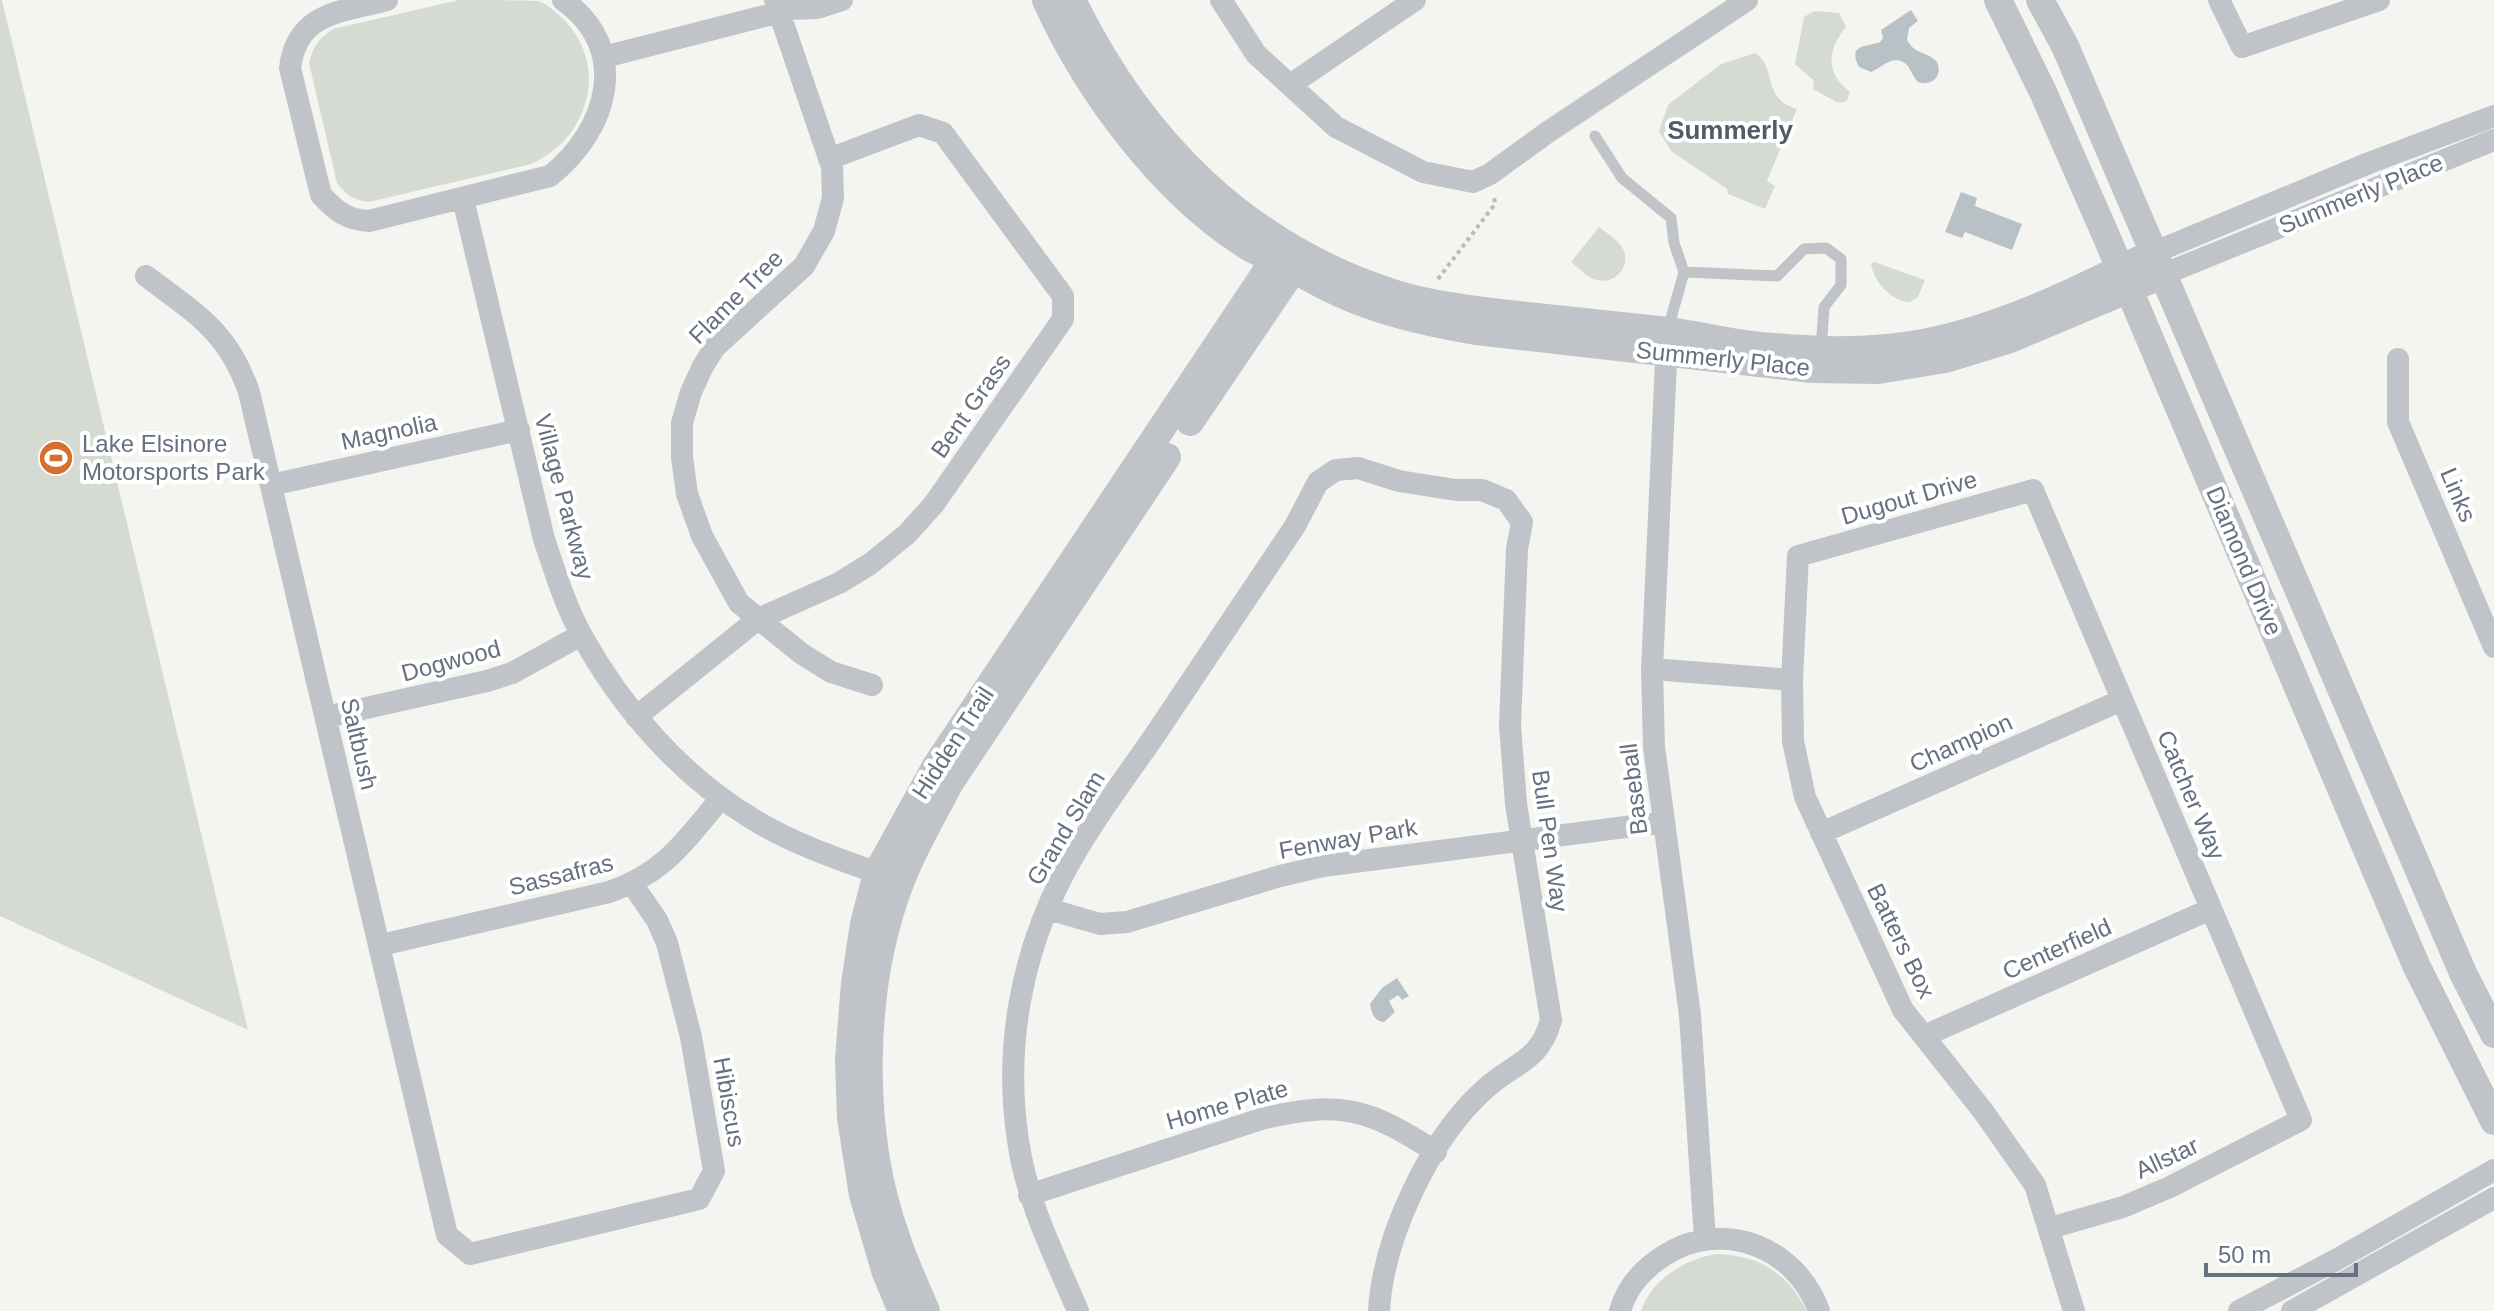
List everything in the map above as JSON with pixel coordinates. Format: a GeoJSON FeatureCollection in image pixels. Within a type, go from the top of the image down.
{"type":"FeatureCollection","features":[{"type":"Feature","properties":{"kind":"street"},"geometry":{"type":"LineString","coordinates":[[387,0],[322,17],[303,30],[292,50],[290,68],[321,195],[335,210],[353,220],[369,221],[550,176],[568,162],[599,116],[605,90],[604,57],[589,27],[563,0]]}},
{"type":"Feature","properties":{"kind":"street"},"geometry":{"type":"LineString","coordinates":[[604,57],[786,5],[817,8],[842,0]]}},
{"type":"Feature","properties":{"kind":"street","name":"Summerly Place"},"geometry":{"type":"LineString","coordinates":[[1046,0],[1057,25],[1113,114],[1187,199],[1248,247],[1425,301],[1812,369],[1878,370],[1945,359],[2010,339],[2124,279],[2369,163],[2494,116]]}},
{"type":"Feature","properties":{"kind":"street","name":"Summerly Place"},"geometry":{"type":"LineString","coordinates":[[1072,0],[1106,64],[1149,125],[1202,182],[1289,257],[1368,305],[1422,321],[1476,331],[1865,349],[1923,343],[1980,329],[2124,279]]}},
{"type":"Feature","properties":{"kind":"street"},"geometry":{"type":"LineString","coordinates":[[1221,0],[1256,54],[1336,127],[1423,172],[1482,178],[1747,0]]}},
{"type":"Feature","properties":{"kind":"street"},"geometry":{"type":"LineString","coordinates":[[1290,85],[1415,0]]}},
{"type":"Feature","properties":{"kind":"street","name":"Diamond Drive"},"geometry":{"type":"LineString","coordinates":[[1998,0],[2043,92],[2416,965],[2494,1121]]}},
{"type":"Feature","properties":{"kind":"street","name":"Diamond Drive"},"geometry":{"type":"LineString","coordinates":[[2040,0],[2065,46],[2463,973],[2494,1034]]}},
{"type":"Feature","properties":{"kind":"street"},"geometry":{"type":"LineString","coordinates":[[2219,0],[2242,47],[2379,0]]}},
{"type":"Feature","properties":{"kind":"street","name":"Flame Tree"},"geometry":{"type":"LineString","coordinates":[[786,5],[832,167],[833,198],[824,231],[797,274],[715,347],[691,392],[682,423],[682,457],[687,494],[702,536],[739,603],[802,654],[831,672],[872,685]]}},
{"type":"Feature","properties":{"kind":"street","name":"Bent Grass"},"geometry":{"type":"LineString","coordinates":[[636,717],[758,619],[839,583],[870,564],[907,534],[934,504],[1063,319],[1063,296],[943,133],[919,125],[829,159]]}},
{"type":"Feature","properties":{"kind":"street","name":"Summerly Place"},"geometry":{"type":"LineString","coordinates":[[2157,264],[2494,140]]}},
{"type":"Feature","properties":{"kind":"street","name":"Village Parkway"},"geometry":{"type":"LineString","coordinates":[[463,199],[544,539],[560,589],[581,635],[636,717],[671,755],[721,798],[790,839],[889,877]]}},
{"type":"Feature","properties":{"kind":"street","name":"Hidden Trail"},"geometry":{"type":"LineString","coordinates":[[902,1311],[886,1273],[863,1195],[851,1118],[849,1060],[855,983],[864,924],[889,877],[936,766],[1289,257]]}},
{"type":"Feature","properties":{"kind":"street","name":"Saltbush"},"geometry":{"type":"LineString","coordinates":[[146,276],[204,320],[227,344],[239,364],[249,392],[447,1235],[470,1254]]}},
{"type":"Feature","properties":{"kind":"street","name":"Baseball"},"geometry":{"type":"LineString","coordinates":[[1667,342],[1652,669],[1654,747],[1690,1015],[1705,1239]]}},
{"type":"Feature","properties":{"kind":"street","name":"Links"},"geometry":{"type":"LineString","coordinates":[[2398,359],[2398,422],[2494,647]]}},
{"type":"Feature","properties":{"kind":"street","name":"Magnolia"},"geometry":{"type":"LineString","coordinates":[[271,485],[519,430]]}},
{"type":"Feature","properties":{"kind":"street","name":"Bull Pen Way"},"geometry":{"type":"LineString","coordinates":[[1336,470],[1358,468],[1399,481],[1456,490],[1482,490],[1506,500],[1522,522],[1517,549],[1510,725],[1522,841],[1551,1020],[1546,1038],[1536,1052],[1485,1089],[1459,1118],[1436,1152],[1408,1200],[1390,1248],[1379,1311]]}},
{"type":"Feature","properties":{"kind":"street","name":"Grand Slam"},"geometry":{"type":"LineString","coordinates":[[1078,1311],[1029,1195],[1016,1126],[1014,1055],[1017,1015],[1028,961],[1064,874],[1086,838],[1295,526],[1318,482],[1336,470]]}},
{"type":"Feature","properties":{"kind":"street","name":"Dugout Drive"},"geometry":{"type":"LineString","coordinates":[[1798,556],[2033,490]]}},
{"type":"Feature","properties":{"kind":"street","name":"Catcher Way"},"geometry":{"type":"LineString","coordinates":[[2033,490],[2301,1120]]}},
{"type":"Feature","properties":{"kind":"street","name":"Batters Box"},"geometry":{"type":"LineString","coordinates":[[1798,556],[1792,680],[1793,741],[1805,797],[1903,1010],[2013,1151],[2035,1185],[2074,1311]]}},
{"type":"Feature","properties":{"kind":"street","name":"Dogwood"},"geometry":{"type":"LineString","coordinates":[[326,717],[500,677],[549,655],[581,635]]}},
{"type":"Feature","properties":{"kind":"street"},"geometry":{"type":"LineString","coordinates":[[1652,669],[1792,680]]}},
{"type":"Feature","properties":{"kind":"street","name":"Champion"},"geometry":{"type":"LineString","coordinates":[[1821,833],[2122,700]]}},
{"type":"Feature","properties":{"kind":"street","name":"Sassafras"},"geometry":{"type":"LineString","coordinates":[[381,945],[632,884],[653,872],[675,852],[721,798]]}},
{"type":"Feature","properties":{"kind":"street","name":"Fenway Park"},"geometry":{"type":"LineString","coordinates":[[1048,909],[1100,924],[1127,922],[1323,866],[1664,822]]}},
{"type":"Feature","properties":{"kind":"street","name":"Hidden Trail"},"geometry":{"type":"LineString","coordinates":[[889,877],[890,912],[877,971],[869,1035],[871,1103],[881,1181],[895,1236],[926,1311]]}},
{"type":"Feature","properties":{"kind":"street","name":"Hibiscus"},"geometry":{"type":"LineString","coordinates":[[470,1254],[699,1199],[714,1171],[691,1037],[667,943],[657,920],[632,884]]}},
{"type":"Feature","properties":{"kind":"street","name":"Centerfield"},"geometry":{"type":"LineString","coordinates":[[1924,1036],[2211,909]]}},
{"type":"Feature","properties":{"kind":"street","name":"Home Plate"},"geometry":{"type":"LineString","coordinates":[[1029,1195],[1261,1119],[1300,1110],[1332,1108],[1365,1113],[1395,1126],[1436,1152]]}},
{"type":"Feature","properties":{"kind":"street","name":"Allstar"},"geometry":{"type":"LineString","coordinates":[[2050,1228],[2123,1207],[2170,1187],[2301,1120]]}},
{"type":"Feature","properties":{"kind":"street"},"geometry":{"type":"LineString","coordinates":[[2239,1311],[2376,1238],[2494,1170]]}},
{"type":"Feature","properties":{"kind":"street"},"geometry":{"type":"LineString","coordinates":[[2292,1311],[2494,1198]]}},
{"type":"Feature","properties":{"kind":"street"},"geometry":{"type":"LineString","coordinates":[[1620,1311],[1634,1282],[1652,1263],[1679,1246],[1705,1239],[1737,1238],[1769,1250],[1793,1268],[1812,1292],[1819,1311]]}},
{"type":"Feature","properties":{"kind":"lane"},"geometry":{"type":"LineString","coordinates":[[1595,136],[1622,178],[1671,218],[1674,243],[1684,272],[1667,342]]}},
{"type":"Feature","properties":{"kind":"lane"},"geometry":{"type":"LineString","coordinates":[[1684,272],[1777,276],[1804,249],[1826,248],[1841,259],[1841,285],[1824,307],[1821,349]]}},
{"type":"Feature","properties":{"kind":"path"},"geometry":{"type":"LineString","coordinates":[[1425,301],[1430,279],[1438,280],[1495,204],[1482,178]]}},
{"type":"Feature","properties":{"kind":"shaded area","name":"Lake Elsinore Motorsports Park"},"geometry":{"type":"Polygon","coordinates":[[[2,0],[248,1030],[0,916],[2,0]]]}},
{"type":"Feature","properties":{"kind":"shaded area"},"geometry":{"type":"Polygon","coordinates":[[[459,0],[538,1],[563,19],[577,37],[586,58],[589,79],[579,119],[567,137],[551,152],[531,164],[369,202],[350,196],[337,183],[309,63],[315,47],[333,29],[459,0]]]}},
{"type":"Feature","properties":{"kind":"shaded area"},"geometry":{"type":"Polygon","coordinates":[[[1911,10],[1918,21],[1909,28],[1907,40],[1937,62],[1939,72],[1935,79],[1928,83],[1918,82],[1907,65],[1898,60],[1871,72],[1859,67],[1855,54],[1857,50],[1880,42],[1883,38],[1881,30],[1911,10]]]}},
{"type":"Feature","properties":{"kind":"shaded area"},"geometry":{"type":"Polygon","coordinates":[[[1814,11],[1839,13],[1846,27],[1835,44],[1832,61],[1836,77],[1850,92],[1847,101],[1838,103],[1813,89],[1814,81],[1795,64],[1804,17],[1814,11]]]}},
{"type":"Feature","properties":{"kind":"shaded area"},"geometry":{"type":"Polygon","coordinates":[[[1755,53],[1762,59],[1778,98],[1797,109],[1767,181],[1775,186],[1765,209],[1728,194],[1727,189],[1671,151],[1659,131],[1668,105],[1721,64],[1755,53]]]}},
{"type":"Feature","properties":{"kind":"shaded area"},"geometry":{"type":"Polygon","coordinates":[[[1961,192],[1977,198],[1975,206],[2022,224],[2012,250],[1965,232],[1962,238],[1945,232],[1961,192]]]}},
{"type":"Feature","properties":{"kind":"shaded area"},"geometry":{"type":"Polygon","coordinates":[[[1599,227],[1618,243],[1625,255],[1620,273],[1603,281],[1590,277],[1571,262],[1599,227]]]}},
{"type":"Feature","properties":{"kind":"shaded area"},"geometry":{"type":"Polygon","coordinates":[[[1874,262],[1925,280],[1918,297],[1910,302],[1891,295],[1876,278],[1871,264],[1874,262]]]}},
{"type":"Feature","properties":{"kind":"shaded area"},"geometry":{"type":"Polygon","coordinates":[[[1397,978],[1409,996],[1402,1000],[1398,995],[1389,1001],[1395,1012],[1384,1022],[1378,1020],[1370,1004],[1382,988],[1397,978]]]}},
{"type":"Feature","properties":{"kind":"shaded area"},"geometry":{"type":"Polygon","coordinates":[[[1716,1254],[1759,1262],[1791,1286],[1807,1311],[1641,1311],[1653,1290],[1671,1273],[1681,1266],[1716,1254]]]}},
{"type":"Feature","properties":{"kind":"place","name":"Lake Elsinore Motorsports Park"},"geometry":{"type":"Point","coordinates":[56,458]}},
{"type":"Feature","properties":{"kind":"district","name":"Summerly"},"geometry":{"type":"Point","coordinates":[1730,130]}}]}
